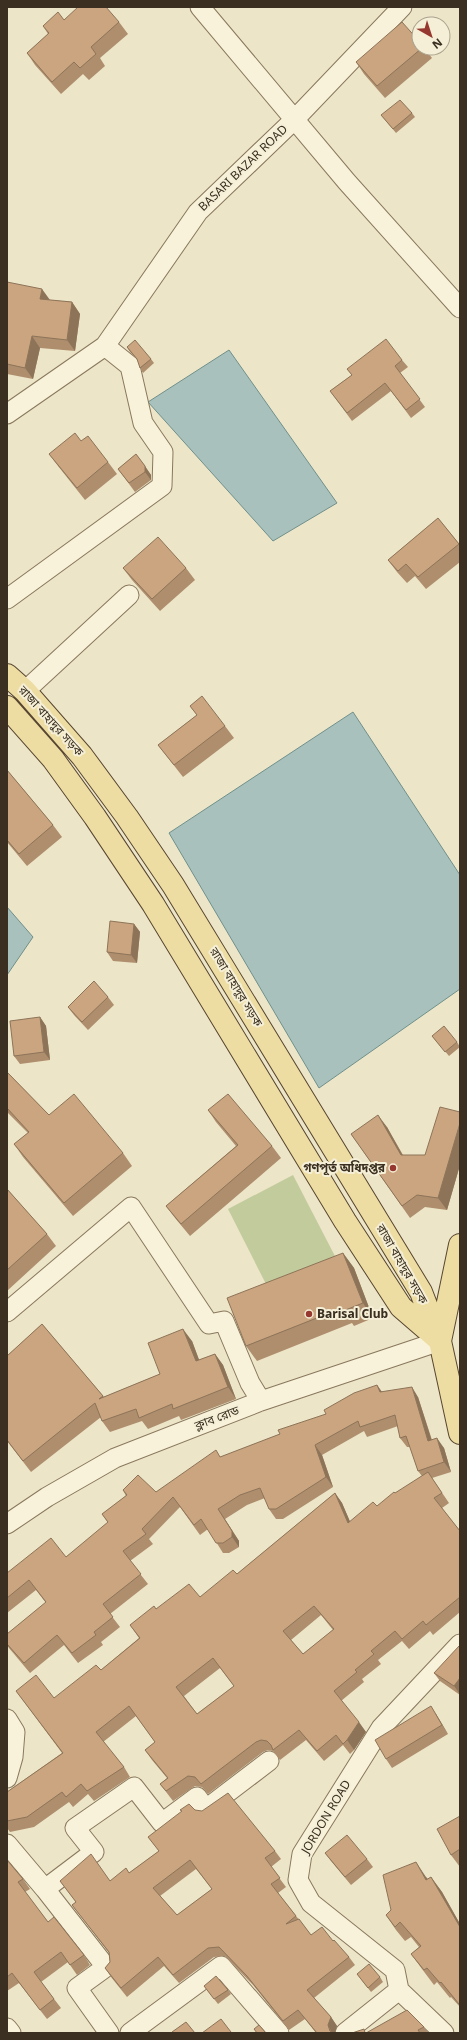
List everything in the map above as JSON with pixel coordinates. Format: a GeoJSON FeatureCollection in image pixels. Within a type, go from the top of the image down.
{"type":"FeatureCollection","features":[{"type":"Feature","properties":{"kind":"main road","name":"রাজা বাহাদুর সড়ক"},"geometry":{"type":"LineString","coordinates":[[7,675],[25,691],[82,756],[127,817],[173,885],[421,1292],[440,1341]]}},
{"type":"Feature","properties":{"kind":"main road","name":"রাজা বাহাদুর সড়ক"},"geometry":{"type":"LineString","coordinates":[[7,707],[53,759],[95,816],[153,904],[345,1220],[401,1307],[440,1341]]}},
{"type":"Feature","properties":{"kind":"main road"},"geometry":{"type":"LineString","coordinates":[[460,1245],[440,1341],[460,1432]]}},
{"type":"Feature","properties":{"kind":"street"},"geometry":{"type":"LineString","coordinates":[[200,7],[347,182],[460,308]]}},
{"type":"Feature","properties":{"kind":"street","name":"BASARI BAZAR ROAD"},"geometry":{"type":"LineString","coordinates":[[105,346],[198,212],[294,120],[402,7]]}},
{"type":"Feature","properties":{"kind":"street"},"geometry":{"type":"LineString","coordinates":[[7,414],[105,346],[130,366],[144,423],[163,452],[162,486],[7,599]]}},
{"type":"Feature","properties":{"kind":"street"},"geometry":{"type":"LineString","coordinates":[[25,691],[129,595]]}},
{"type":"Feature","properties":{"kind":"street"},"geometry":{"type":"LineString","coordinates":[[7,1312],[131,1207],[209,1324],[224,1321],[250,1383],[261,1401]]}},
{"type":"Feature","properties":{"kind":"street","name":"ক্লাব রোড"},"geometry":{"type":"LineString","coordinates":[[7,1524],[48,1497],[115,1458],[261,1401],[440,1341]]}},
{"type":"Feature","properties":{"kind":"street","name":"JORDON ROAD"},"geometry":{"type":"LineString","coordinates":[[399,1990],[395,1970],[311,1903],[298,1880],[302,1854],[381,1728],[460,1644]]}},
{"type":"Feature","properties":{"kind":"street"},"geometry":{"type":"LineString","coordinates":[[7,1719],[14,1732],[13,1757],[7,1778]]}},
{"type":"Feature","properties":{"kind":"street"},"geometry":{"type":"LineString","coordinates":[[45,1889],[94,1852],[75,1828],[134,1787],[162,1823],[197,1797],[206,1809],[269,1761]]}},
{"type":"Feature","properties":{"kind":"street"},"geometry":{"type":"LineString","coordinates":[[7,1844],[106,1966],[77,1988],[109,2033]]}},
{"type":"Feature","properties":{"kind":"street"},"geometry":{"type":"LineString","coordinates":[[130,2033],[221,1966],[280,2033]]}},
{"type":"Feature","properties":{"kind":"street"},"geometry":{"type":"LineString","coordinates":[[345,2033],[399,1990],[444,2033]]}},
{"type":"Feature","properties":{"kind":"street"},"geometry":{"type":"LineString","coordinates":[[7,2028],[11,2033]]}},
{"type":"Feature","properties":{"kind":"green space"},"geometry":{"type":"Polygon","coordinates":[[[293,1175],[337,1260],[271,1294],[228,1209],[293,1175]]]}},
{"type":"Feature","properties":{"kind":"water"},"geometry":{"type":"Polygon","coordinates":[[[229,350],[337,503],[273,541],[148,402],[229,350]]]}},
{"type":"Feature","properties":{"kind":"water"},"geometry":{"type":"Polygon","coordinates":[[[353,712],[460,875],[460,989],[319,1088],[169,833],[353,712]]]}},
{"type":"Feature","properties":{"kind":"water"},"geometry":{"type":"Polygon","coordinates":[[[7,907],[33,937],[7,975],[7,907]]]}},
{"type":"Feature","properties":{"kind":"building"},"geometry":{"type":"Polygon","coordinates":[[[78,7],[106,7],[119,22],[91,47],[96,54],[80,68],[74,62],[52,82],[27,53],[49,33],[43,26],[58,12],[64,20],[78,7]]]}},
{"type":"Feature","properties":{"kind":"building"},"geometry":{"type":"Polygon","coordinates":[[[402,22],[411,32],[411,56],[413,56],[377,86],[356,62],[402,22]]]}},
{"type":"Feature","properties":{"kind":"building"},"geometry":{"type":"Polygon","coordinates":[[[400,100],[412,113],[393,129],[381,115],[400,100]]]}},
{"type":"Feature","properties":{"kind":"building"},"geometry":{"type":"Polygon","coordinates":[[[7,282],[42,289],[40,299],[72,302],[67,340],[32,336],[25,368],[7,364],[7,282]]]}},
{"type":"Feature","properties":{"kind":"building"},"geometry":{"type":"Polygon","coordinates":[[[386,339],[402,360],[395,366],[420,399],[406,410],[385,383],[347,413],[330,391],[352,375],[347,369],[386,339]]]}},
{"type":"Feature","properties":{"kind":"building"},"geometry":{"type":"Polygon","coordinates":[[[135,340],[151,359],[140,368],[137,359],[127,347],[135,340]]]}},
{"type":"Feature","properties":{"kind":"building"},"geometry":{"type":"Polygon","coordinates":[[[75,433],[81,441],[88,436],[108,462],[77,488],[49,454],[75,433]]]}},
{"type":"Feature","properties":{"kind":"building"},"geometry":{"type":"Polygon","coordinates":[[[136,454],[145,466],[145,472],[129,483],[118,469],[136,454]]]}},
{"type":"Feature","properties":{"kind":"building"},"geometry":{"type":"Polygon","coordinates":[[[438,518],[459,544],[418,577],[406,564],[398,571],[388,560],[438,518]]]}},
{"type":"Feature","properties":{"kind":"building"},"geometry":{"type":"Polygon","coordinates":[[[158,537],[186,568],[152,599],[123,568],[158,537]]]}},
{"type":"Feature","properties":{"kind":"building"},"geometry":{"type":"Polygon","coordinates":[[[202,696],[225,726],[174,765],[158,745],[197,715],[190,706],[202,696]]]}},
{"type":"Feature","properties":{"kind":"building"},"geometry":{"type":"Polygon","coordinates":[[[7,770],[53,825],[19,854],[7,840],[7,770]]]}},
{"type":"Feature","properties":{"kind":"building"},"geometry":{"type":"Polygon","coordinates":[[[110,921],[134,924],[131,955],[107,952],[110,921]]]}},
{"type":"Feature","properties":{"kind":"building"},"geometry":{"type":"Polygon","coordinates":[[[94,981],[108,997],[82,1022],[68,1007],[94,981]]]}},
{"type":"Feature","properties":{"kind":"building"},"geometry":{"type":"Polygon","coordinates":[[[40,1017],[44,1052],[14,1056],[10,1021],[40,1017]]]}},
{"type":"Feature","properties":{"kind":"building"},"geometry":{"type":"Polygon","coordinates":[[[444,1026],[457,1042],[445,1052],[432,1036],[444,1026]]]}},
{"type":"Feature","properties":{"kind":"building"},"geometry":{"type":"Polygon","coordinates":[[[7,1072],[49,1115],[74,1094],[123,1153],[64,1203],[14,1144],[29,1132],[7,1108],[7,1072]]]}},
{"type":"Feature","properties":{"kind":"building"},"geometry":{"type":"Polygon","coordinates":[[[228,1094],[272,1146],[181,1224],[166,1206],[238,1145],[208,1110],[228,1094]]]}},
{"type":"Feature","properties":{"kind":"building","name":"গণপূর্ত অধিদপ্তর"},"geometry":{"type":"Polygon","coordinates":[[[440,1107],[460,1112],[460,1123],[438,1198],[417,1195],[402,1206],[351,1134],[378,1115],[401,1155],[425,1155],[440,1107]]]}},
{"type":"Feature","properties":{"kind":"building"},"geometry":{"type":"Polygon","coordinates":[[[7,1189],[47,1234],[7,1270],[7,1189]]]}},
{"type":"Feature","properties":{"kind":"building","name":"Barisal Club"},"geometry":{"type":"Polygon","coordinates":[[[343,1253],[363,1303],[343,1311],[342,1308],[246,1346],[227,1298],[343,1253]]]}},
{"type":"Feature","properties":{"kind":"building"},"geometry":{"type":"Polygon","coordinates":[[[42,1324],[103,1396],[99,1399],[160,1374],[148,1343],[183,1329],[196,1361],[215,1354],[228,1387],[173,1409],[172,1404],[139,1418],[136,1409],[102,1421],[95,1403],[23,1461],[7,1440],[7,1356],[42,1324]]]}},
{"type":"Feature","properties":{"kind":"building"},"geometry":{"type":"Polygon","coordinates":[[[377,1385],[380,1392],[412,1387],[428,1441],[437,1438],[444,1462],[418,1471],[406,1436],[400,1438],[395,1415],[360,1427],[358,1421],[315,1445],[326,1477],[276,1509],[269,1509],[260,1488],[240,1495],[218,1509],[232,1531],[232,1537],[223,1543],[216,1543],[201,1519],[194,1525],[173,1497],[142,1529],[146,1534],[123,1551],[141,1574],[103,1604],[113,1617],[94,1632],[96,1635],[72,1653],[57,1635],[24,1663],[7,1644],[7,1634],[46,1602],[29,1580],[7,1598],[7,1573],[51,1538],[66,1557],[108,1522],[102,1514],[127,1495],[123,1490],[138,1475],[156,1492],[216,1450],[220,1457],[280,1434],[278,1430],[326,1414],[324,1410],[354,1393],[377,1385]]]}},
{"type":"Feature","properties":{"kind":"building"},"geometry":{"type":"Polygon","coordinates":[[[428,1472],[442,1493],[434,1498],[460,1531],[460,1597],[426,1625],[423,1621],[402,1639],[395,1631],[371,1651],[374,1654],[355,1670],[357,1672],[334,1691],[359,1722],[343,1744],[336,1735],[317,1751],[299,1730],[273,1750],[267,1741],[261,1740],[256,1742],[201,1784],[195,1777],[188,1776],[166,1791],[160,1784],[168,1778],[145,1750],[155,1742],[129,1706],[96,1732],[124,1767],[87,1791],[81,1784],[66,1797],[62,1792],[27,1817],[7,1821],[7,1792],[63,1753],[16,1691],[36,1675],[54,1698],[96,1665],[101,1670],[140,1638],[130,1625],[154,1606],[156,1609],[189,1584],[200,1597],[233,1570],[237,1574],[335,1493],[348,1523],[373,1502],[377,1506],[394,1492],[395,1493],[428,1472]],[[314,1606],[283,1631],[303,1654],[334,1629],[314,1606]],[[213,1658],[176,1687],[197,1714],[234,1686],[213,1658]]]}},
{"type":"Feature","properties":{"kind":"building"},"geometry":{"type":"Polygon","coordinates":[[[459,1646],[460,1678],[454,1686],[434,1673],[459,1646]]]}},
{"type":"Feature","properties":{"kind":"building"},"geometry":{"type":"Polygon","coordinates":[[[431,1706],[442,1725],[386,1759],[375,1740],[431,1706]]]}},
{"type":"Feature","properties":{"kind":"building"},"geometry":{"type":"Polygon","coordinates":[[[228,1793],[275,1851],[265,1858],[280,1878],[271,1884],[296,1916],[286,1924],[299,1919],[311,1935],[322,1927],[349,1957],[307,1990],[331,2017],[328,2025],[330,2031],[333,2033],[317,2033],[298,2010],[283,2021],[247,1976],[219,1947],[208,1948],[173,1975],[158,1957],[121,1988],[105,1968],[110,1962],[109,1952],[72,1905],[76,1902],[60,1881],[91,1854],[110,1881],[126,1868],[129,1873],[159,1851],[148,1837],[189,1804],[195,1810],[202,1811],[228,1793]],[[190,1860],[153,1888],[177,1915],[212,1889],[190,1860]]]}},
{"type":"Feature","properties":{"kind":"building"},"geometry":{"type":"Polygon","coordinates":[[[460,1816],[460,1849],[451,1855],[437,1829],[460,1816]]]}},
{"type":"Feature","properties":{"kind":"building"},"geometry":{"type":"Polygon","coordinates":[[[347,1835],[367,1859],[345,1877],[325,1853],[347,1835]]]}},
{"type":"Feature","properties":{"kind":"building"},"geometry":{"type":"Polygon","coordinates":[[[7,1860],[23,1879],[18,1882],[48,1922],[54,1917],[84,1955],[70,1965],[61,1952],[34,1972],[54,1999],[40,2010],[12,1973],[7,1977],[7,1860]]]}},
{"type":"Feature","properties":{"kind":"building"},"geometry":{"type":"Polygon","coordinates":[[[416,1862],[426,1880],[431,1877],[460,1927],[459,2004],[441,1982],[440,1983],[427,1968],[424,1970],[411,1954],[421,1946],[400,1922],[395,1927],[386,1915],[391,1910],[383,1875],[416,1862]]]}},
{"type":"Feature","properties":{"kind":"building"},"geometry":{"type":"Polygon","coordinates":[[[369,1964],[380,1977],[368,1988],[357,1974],[369,1964]]]}},
{"type":"Feature","properties":{"kind":"building"},"geometry":{"type":"Polygon","coordinates":[[[216,1976],[228,1990],[214,1999],[204,1986],[216,1976]]]}},
{"type":"Feature","properties":{"kind":"building"},"geometry":{"type":"Polygon","coordinates":[[[407,2010],[424,2027],[418,2030],[420,2033],[366,2033],[407,2010]]]}},
{"type":"Feature","properties":{"kind":"building"},"geometry":{"type":"Polygon","coordinates":[[[221,2019],[231,2032],[230,2033],[202,2033],[221,2019]]]}},
{"type":"Feature","properties":{"kind":"building"},"geometry":{"type":"Polygon","coordinates":[[[186,2022],[195,2033],[172,2032],[186,2022]]]}},
{"type":"Feature","properties":{"kind":"building"},"geometry":{"type":"Polygon","coordinates":[[[259,2025],[266,2033],[257,2033],[254,2029],[259,2025]]]}},
{"type":"Feature","properties":{"kind":"building"},"geometry":{"type":"Polygon","coordinates":[[[364,2029],[365,2033],[352,2033],[364,2029]]]}},
{"type":"Feature","properties":{"kind":"place","name":"গণপূর্ত অধিদপ্তর"},"geometry":{"type":"Point","coordinates":[393,1168]}},
{"type":"Feature","properties":{"kind":"place","name":"Barisal Club"},"geometry":{"type":"Point","coordinates":[309,1314]}}]}
